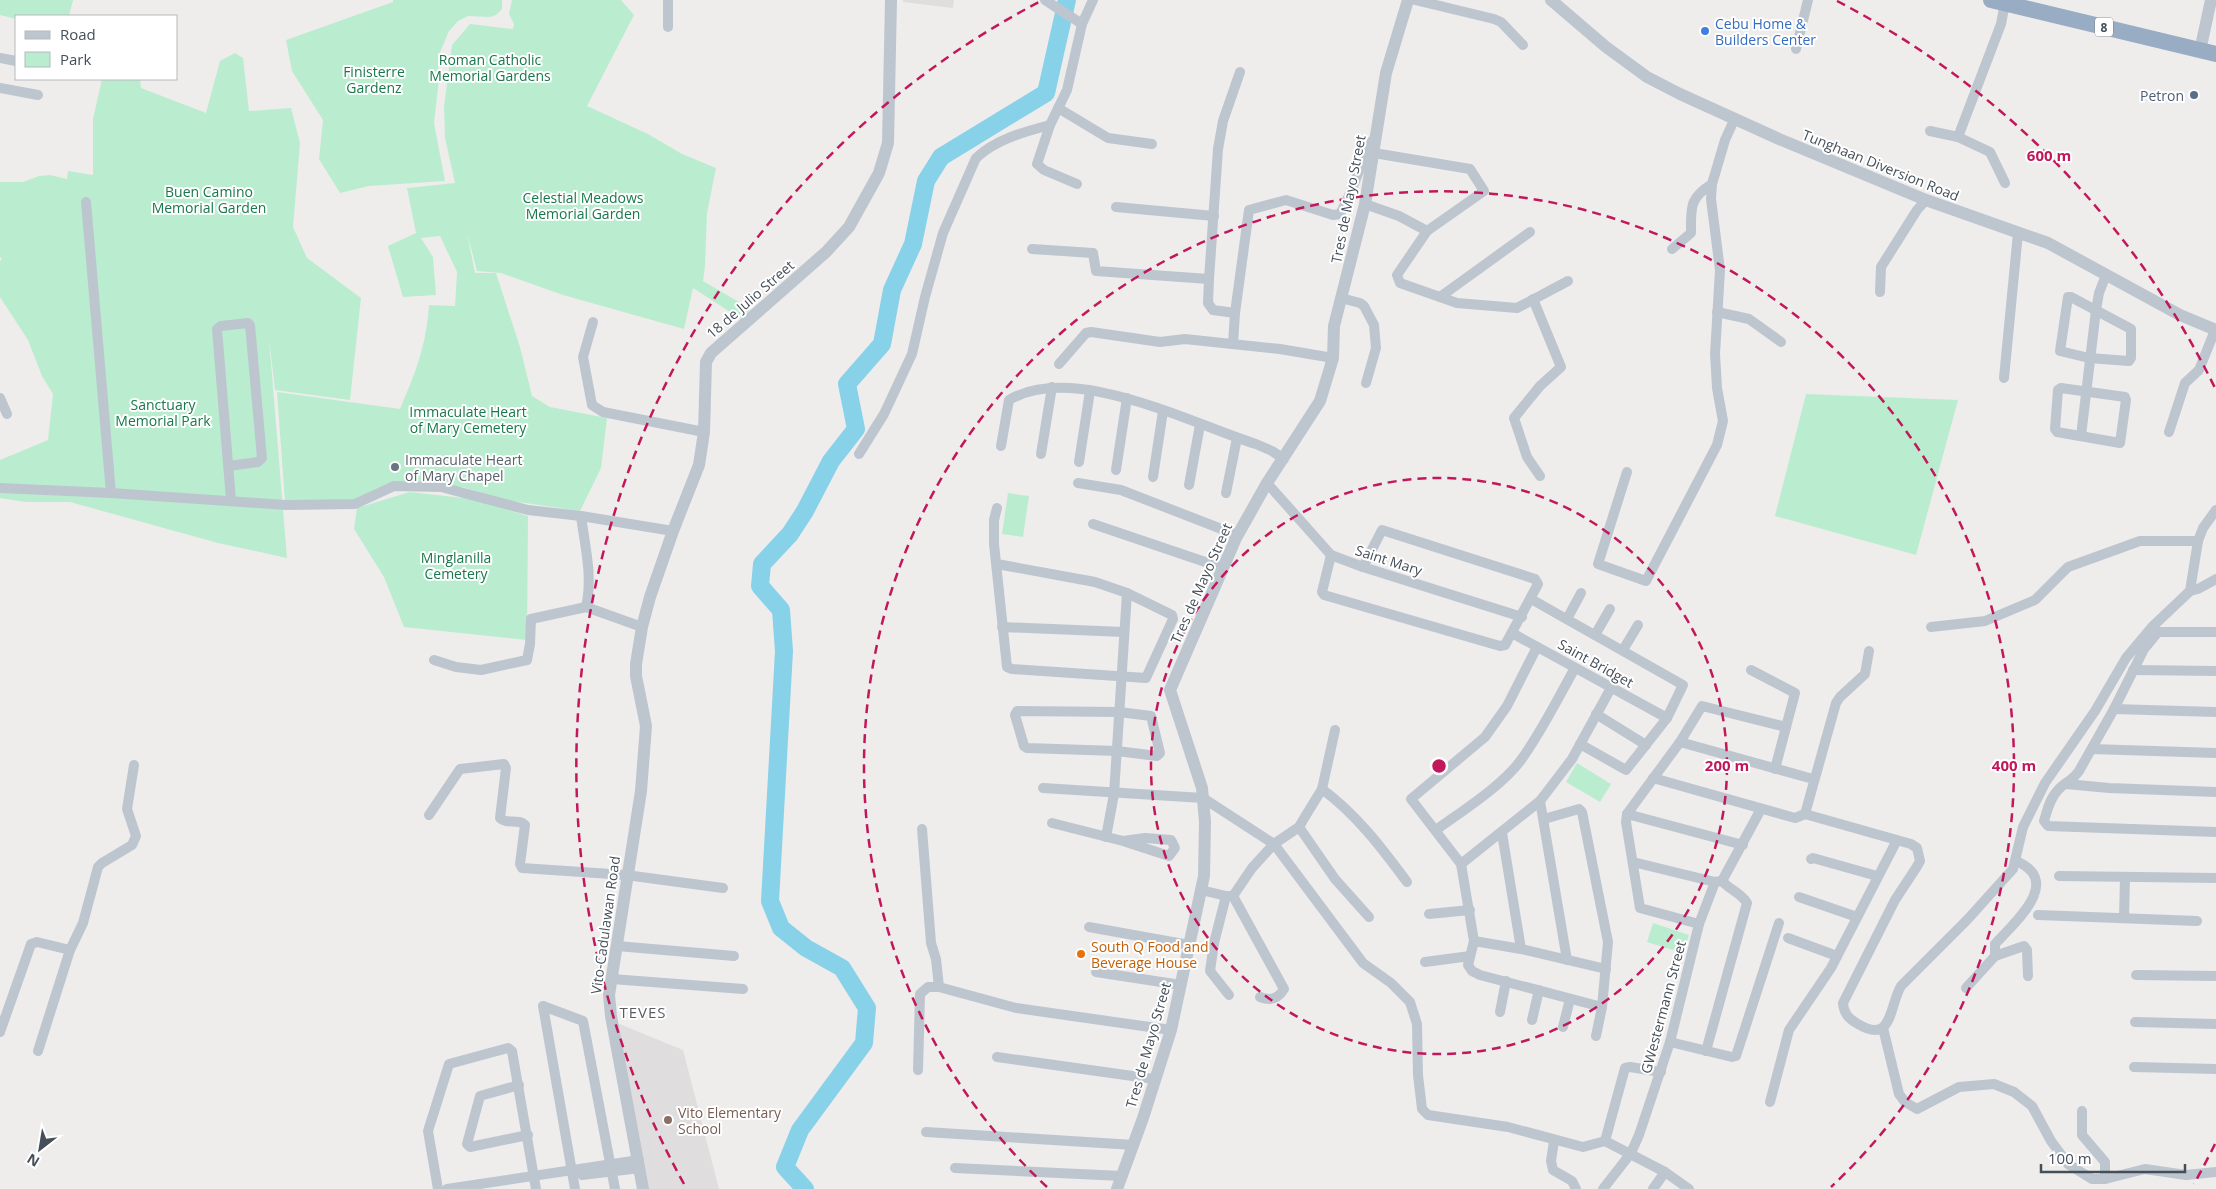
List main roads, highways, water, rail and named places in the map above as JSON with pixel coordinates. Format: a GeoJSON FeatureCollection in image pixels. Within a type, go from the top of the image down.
{"type":"FeatureCollection","features":[{"type":"Feature","properties":{"kind":"highway","name":"8"},"geometry":{"type":"LineString","coordinates":[[1998,2],[2216,54]]}},
{"type":"Feature","properties":{"kind":"waterway"},"geometry":{"type":"LineString","coordinates":[[805,1189],[785,1167],[800,1130],[864,1043],[867,1008],[842,968],[806,948],[781,928],[770,901],[784,651],[781,610],[760,586],[762,564],[790,534],[805,511],[831,461],[856,429],[847,384],[882,344],[892,290],[913,244],[926,181],[941,157],[1046,93],[1067,0]]}},
{"type":"Feature","properties":{"kind":"place","name":"Cebu Home & Builders Center"},"geometry":{"type":"Point","coordinates":[1705,31]}},
{"type":"Feature","properties":{"kind":"place","name":"Petron"},"geometry":{"type":"Point","coordinates":[2194,95]}},
{"type":"Feature","properties":{"kind":"place","name":"Immaculate Heart of Mary Chapel"},"geometry":{"type":"Point","coordinates":[395,467]}},
{"type":"Feature","properties":{"kind":"place","name":"South Q Food and Beverage House"},"geometry":{"type":"Point","coordinates":[1081,954]}},
{"type":"Feature","properties":{"kind":"place","name":"Vito Elementary School"},"geometry":{"type":"Point","coordinates":[668,1120]}},
{"type":"Feature","properties":{"kind":"district","name":"TEVES"},"geometry":{"type":"Point","coordinates":[643,1012]}},
{"type":"Feature","properties":{"kind":"park label","name":"Roman Catholic Memorial Gardens"},"geometry":{"type":"Point","coordinates":[490,68]}},
{"type":"Feature","properties":{"kind":"park label","name":"Finisterre Gardenz"},"geometry":{"type":"Point","coordinates":[374,79]}},
{"type":"Feature","properties":{"kind":"park label","name":"Buen Camino Memorial Garden"},"geometry":{"type":"Point","coordinates":[209,200]}},
{"type":"Feature","properties":{"kind":"park label","name":"Celestial Meadows Memorial Garden"},"geometry":{"type":"Point","coordinates":[583,206]}},
{"type":"Feature","properties":{"kind":"park label","name":"Sanctuary Memorial Park"},"geometry":{"type":"Point","coordinates":[163,412]}},
{"type":"Feature","properties":{"kind":"park label","name":"Immaculate Heart of Mary Cemetery"},"geometry":{"type":"Point","coordinates":[468,420]}},
{"type":"Feature","properties":{"kind":"park label","name":"Minglanilla Cemetery"},"geometry":{"type":"Point","coordinates":[456,566]}}]}
